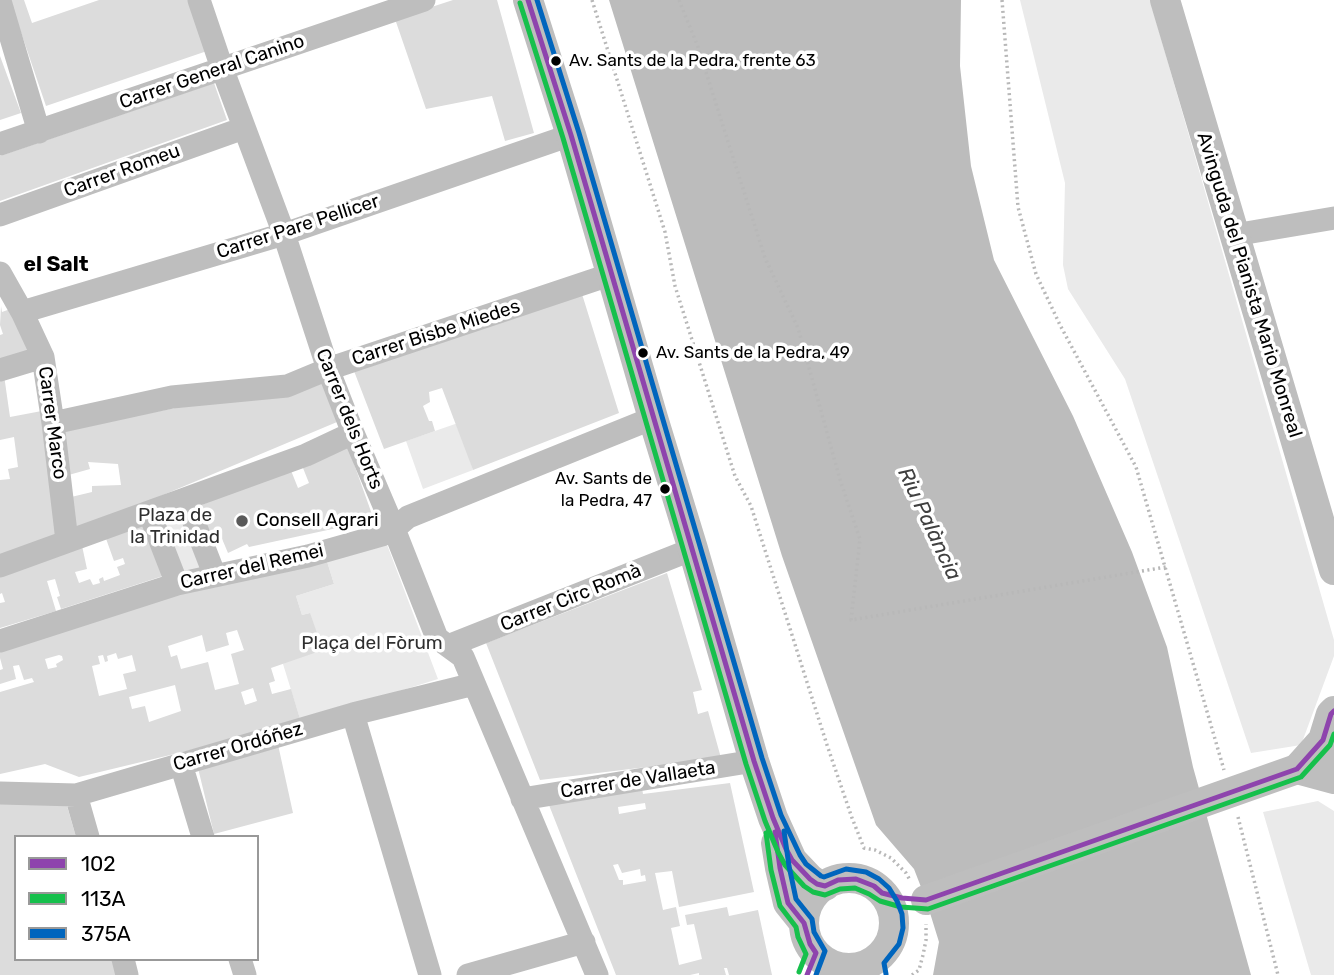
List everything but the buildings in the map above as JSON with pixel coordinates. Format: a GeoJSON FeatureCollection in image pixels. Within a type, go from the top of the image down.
{"type":"FeatureCollection","features":[{"type":"Feature","properties":{"kind":"street","name":"Carrer dels Horts"},"geometry":{"type":"LineString","coordinates":[[200,0],[243,128],[284,234],[328,369],[353,433],[437,638],[463,657],[597,975]]}},
{"type":"Feature","properties":{"kind":"street","name":"Carrer General Canino"},"geometry":{"type":"LineString","coordinates":[[0,144],[425,0]]}},
{"type":"Feature","properties":{"kind":"street"},"geometry":{"type":"LineString","coordinates":[[528,0],[571,135],[754,761],[792,860],[810,879],[825,886]]}},
{"type":"Feature","properties":{"kind":"street","name":"Avinguda del Pianista Mario Monreal"},"geometry":{"type":"LineString","coordinates":[[1165,0],[1334,570]]}},
{"type":"Feature","properties":{"kind":"street"},"geometry":{"type":"LineString","coordinates":[[0,1],[39,132]]}},
{"type":"Feature","properties":{"kind":"street","name":"Carrer Romeu"},"geometry":{"type":"LineString","coordinates":[[0,215],[243,128]]}},
{"type":"Feature","properties":{"kind":"street","name":"Carrer Pare Pellicer"},"geometry":{"type":"LineString","coordinates":[[23,313],[284,234],[571,135]]}},
{"type":"Feature","properties":{"kind":"street"},"geometry":{"type":"LineString","coordinates":[[1234,235],[1334,218]]}},
{"type":"Feature","properties":{"kind":"street","name":"Carrer Marco"},"geometry":{"type":"LineString","coordinates":[[0,273],[23,313],[43,357],[67,541]]}},
{"type":"Feature","properties":{"kind":"street","name":"Carrer Bisbe Miedes"},"geometry":{"type":"LineString","coordinates":[[53,423],[173,397],[287,386],[328,369],[612,274]]}},
{"type":"Feature","properties":{"kind":"street"},"geometry":{"type":"LineString","coordinates":[[0,370],[43,357]]}},
{"type":"Feature","properties":{"kind":"street","name":"Carrer del Remei"},"geometry":{"type":"LineString","coordinates":[[0,641],[177,584],[308,556],[382,535],[408,517],[653,418]]}},
{"type":"Feature","properties":{"kind":"street"},"geometry":{"type":"LineString","coordinates":[[0,566],[306,455],[353,433]]}},
{"type":"Feature","properties":{"kind":"street"},"geometry":{"type":"LineString","coordinates":[[185,499],[215,576]]}},
{"type":"Feature","properties":{"kind":"street"},"geometry":{"type":"LineString","coordinates":[[149,512],[177,584]]}},
{"type":"Feature","properties":{"kind":"street","name":"Carrer Circ Romà"},"geometry":{"type":"LineString","coordinates":[[448,646],[693,550]]}},
{"type":"Feature","properties":{"kind":"street","name":"Carrer Ordóñez"},"geometry":{"type":"LineString","coordinates":[[0,793],[76,794],[353,714],[474,684]]}},
{"type":"Feature","properties":{"kind":"street"},"geometry":{"type":"LineString","coordinates":[[1334,711],[1323,740],[1325,760],[1334,779]]}},
{"type":"Feature","properties":{"kind":"street"},"geometry":{"type":"LineString","coordinates":[[353,714],[430,975]]}},
{"type":"Feature","properties":{"kind":"street"},"geometry":{"type":"LineString","coordinates":[[894,928],[926,900],[1297,769],[1323,740]]}},
{"type":"Feature","properties":{"kind":"street","name":"Carrer de Vallaeta"},"geometry":{"type":"LineString","coordinates":[[522,799],[754,761]]}},
{"type":"Feature","properties":{"kind":"street"},"geometry":{"type":"LineString","coordinates":[[181,764],[202,835]]}},
{"type":"Feature","properties":{"kind":"street"},"geometry":{"type":"LineString","coordinates":[[1297,769],[1334,779]]}},
{"type":"Feature","properties":{"kind":"street"},"geometry":{"type":"LineString","coordinates":[[76,794],[87,835]]}},
{"type":"Feature","properties":{"kind":"street"},"geometry":{"type":"LineString","coordinates":[[774,818],[779,868],[788,903],[804,923]]}},
{"type":"Feature","properties":{"kind":"street"},"geometry":{"type":"LineString","coordinates":[[856,879],[874,886],[882,893],[889,904],[894,928],[891,940],[868,969],[841,967],[827,962],[811,964],[810,944],[804,923],[810,902],[816,893],[838,880],[856,879]]}},
{"type":"Feature","properties":{"kind":"street"},"geometry":{"type":"LineString","coordinates":[[882,893],[926,900]]}},
{"type":"Feature","properties":{"kind":"street"},"geometry":{"type":"LineString","coordinates":[[468,975],[584,942]]}},
{"type":"Feature","properties":{"kind":"path"},"geometry":{"type":"LineString","coordinates":[[592,0],[665,232],[676,286],[735,476],[751,506],[852,818],[864,848],[891,858],[926,900],[926,940],[919,970],[912,975]]}},
{"type":"Feature","properties":{"kind":"path"},"geometry":{"type":"LineString","coordinates":[[679,0],[698,47],[765,258],[798,328],[841,483],[860,539],[851,620],[1166,567]]}},
{"type":"Feature","properties":{"kind":"path"},"geometry":{"type":"LineString","coordinates":[[1002,0],[1018,207],[1036,274],[1060,325],[1136,467],[1225,773]]}},
{"type":"Feature","properties":{"kind":"path"},"geometry":{"type":"LineString","coordinates":[[1236,811],[1278,975]]}},
{"type":"Feature","properties":{"kind":"green space"},"geometry":{"type":"Polygon","coordinates":[[[1020,0],[1150,0],[1334,640],[1334,656],[1301,745],[1251,753],[1125,379],[1068,289],[1063,265],[1065,183],[1020,0]]]}},
{"type":"Feature","properties":{"kind":"green space"},"geometry":{"type":"Polygon","coordinates":[[[458,423],[473,470],[423,489],[406,441],[458,423]]]}},
{"type":"Feature","properties":{"kind":"green space","name":"Plaza de la Trinidad"},"geometry":{"type":"Polygon","coordinates":[[[185,499],[215,576],[177,584],[149,512],[185,499]]]}},
{"type":"Feature","properties":{"kind":"green space","name":"Plaça del Fòrum"},"geometry":{"type":"Polygon","coordinates":[[[386,542],[438,679],[301,722],[283,664],[310,613],[302,615],[296,596],[334,584],[325,555],[386,542]]]}},
{"type":"Feature","properties":{"kind":"green space"},"geometry":{"type":"Polygon","coordinates":[[[1318,801],[1334,811],[1334,975],[1311,975],[1263,812],[1318,801]]]}},
{"type":"Feature","properties":{"kind":"water","name":"Riu Palància"},"geometry":{"type":"Polygon","coordinates":[[[609,0],[961,0],[960,66],[971,166],[994,260],[1073,416],[1132,552],[1167,647],[1193,767],[1251,975],[933,975],[939,942],[926,900],[914,869],[876,825],[782,556],[609,0]]]}},
{"type":"Feature","properties":{"kind":"transit line","name":"102"},"geometry":{"type":"LineString","coordinates":[[528,0],[571,135],[754,761],[786,849],[792,860],[810,879],[825,886],[838,880],[856,879],[874,886],[882,893],[926,900],[1297,769],[1323,740],[1334,711]]}},
{"type":"Feature","properties":{"kind":"transit line","name":"375A"},"geometry":{"type":"LineString","coordinates":[[537,0],[781,815],[800,855],[806,864],[821,876],[846,869],[866,872],[889,888],[902,914],[903,928],[899,944],[884,963],[886,974]]}},
{"type":"Feature","properties":{"kind":"transit line","name":"113A"},"geometry":{"type":"LineString","coordinates":[[520,3],[563,138],[746,764],[778,852],[785,865],[804,886],[825,895],[840,889],[855,888],[880,901],[901,907],[928,909],[1301,777],[1330,745],[1334,734]]}},
{"type":"Feature","properties":{"kind":"transit line","name":"375A"},"geometry":{"type":"LineString","coordinates":[[784,831],[796,899],[812,919],[814,932],[825,951],[816,975]]}},
{"type":"Feature","properties":{"kind":"transit line","name":"102"},"geometry":{"type":"LineString","coordinates":[[775,832],[788,903],[804,923],[810,944],[816,953],[807,975]]}},
{"type":"Feature","properties":{"kind":"transit line","name":"113A"},"geometry":{"type":"LineString","coordinates":[[766,833],[780,906],[796,927],[806,954],[799,972]]}},
{"type":"Feature","properties":{"kind":"place","name":"Av. Sants de la Pedra, frente 63"},"geometry":{"type":"Point","coordinates":[556,61]}},
{"type":"Feature","properties":{"kind":"place","name":"Av. Sants de la Pedra, 49"},"geometry":{"type":"Point","coordinates":[643,353]}},
{"type":"Feature","properties":{"kind":"place","name":"Av. Sants de la Pedra, 47"},"geometry":{"type":"Point","coordinates":[665,489]}},
{"type":"Feature","properties":{"kind":"place","name":"Consell Agrari"},"geometry":{"type":"Point","coordinates":[242,521]}},
{"type":"Feature","properties":{"kind":"district","name":"el Salt"},"geometry":{"type":"Point","coordinates":[56,265]}}]}
